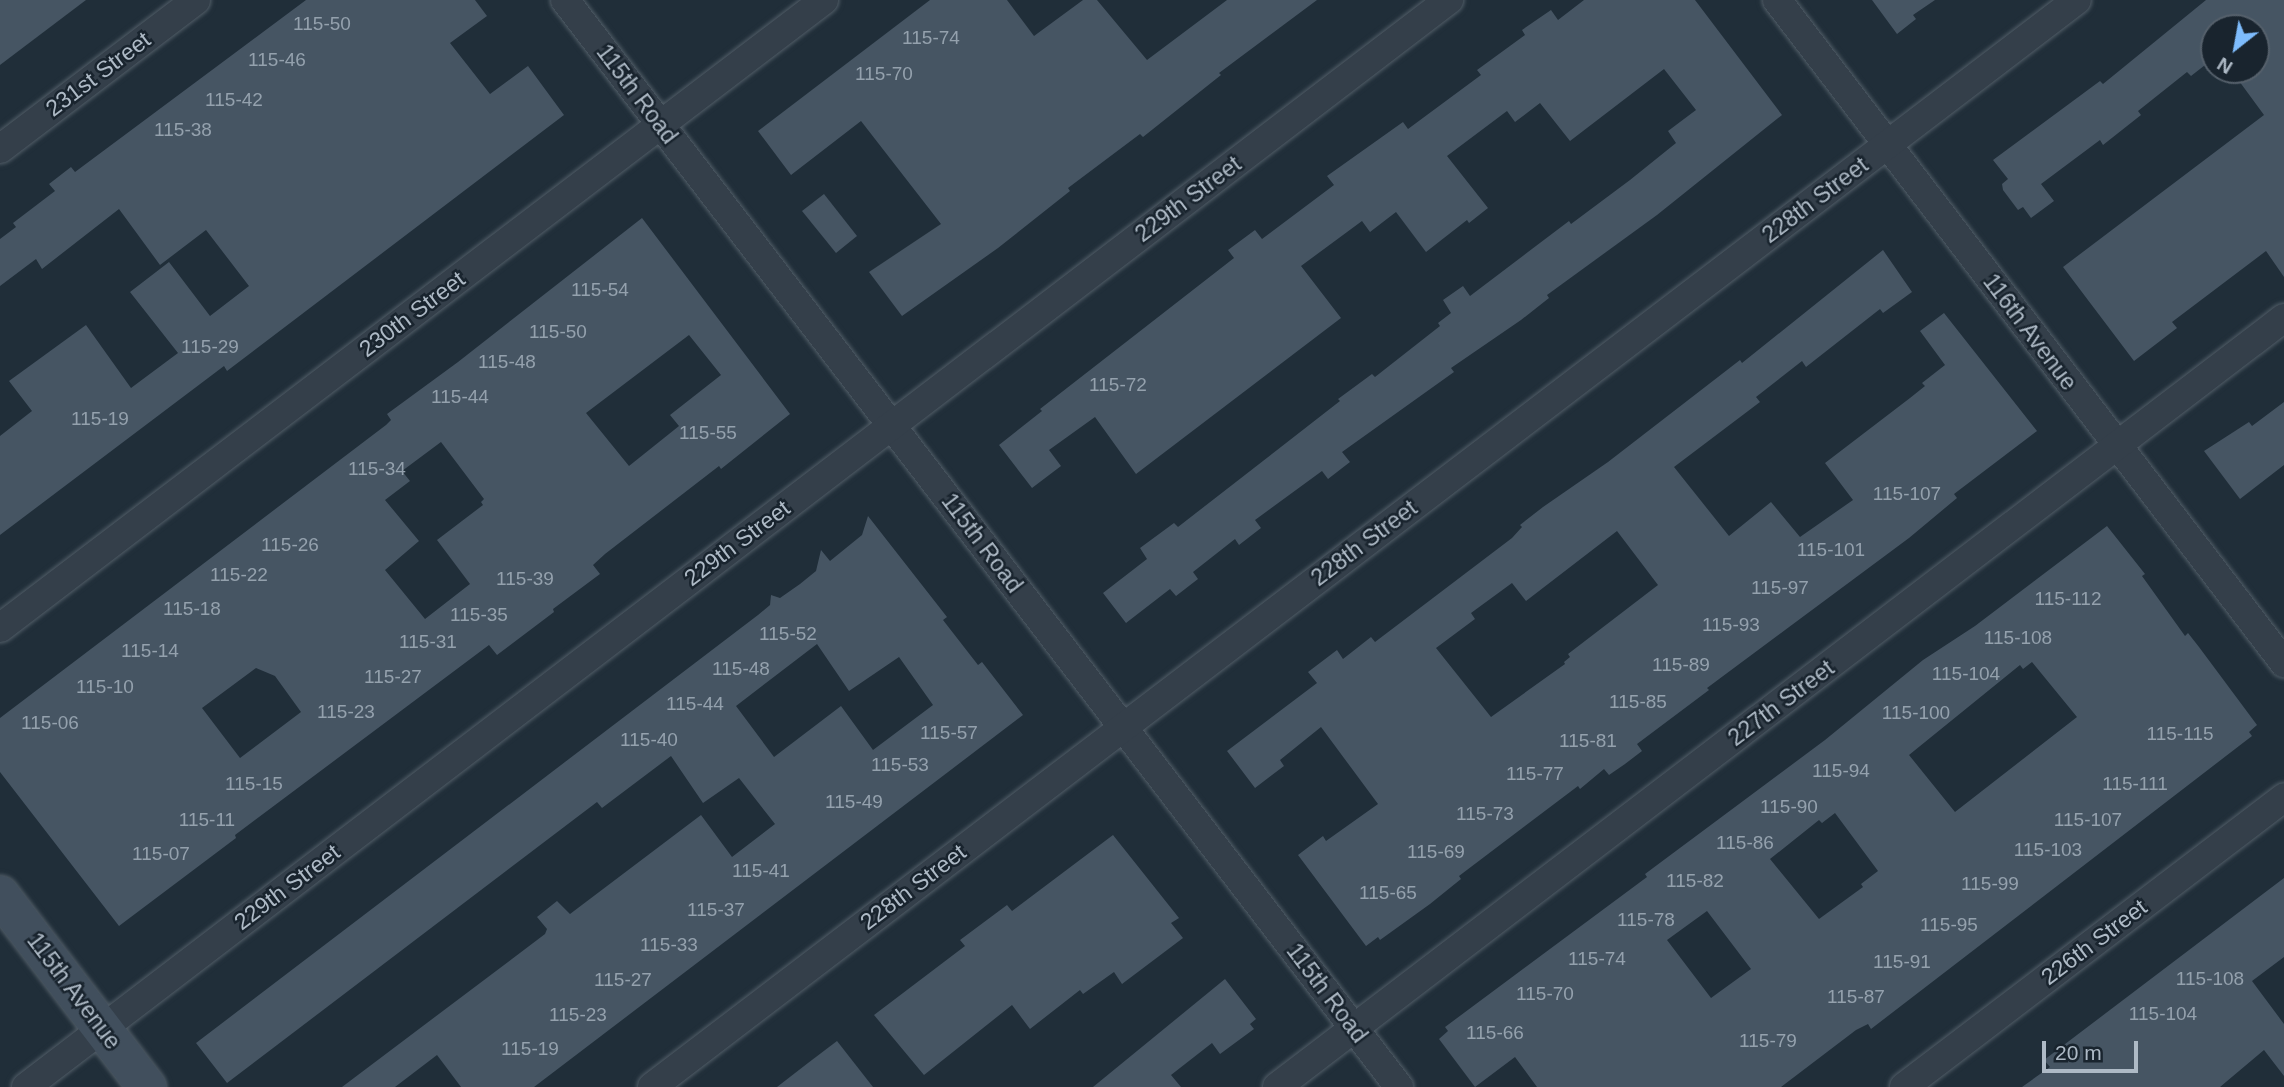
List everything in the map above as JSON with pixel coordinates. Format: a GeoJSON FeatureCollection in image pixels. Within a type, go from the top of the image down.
{"type":"FeatureCollection","features":[{"type":"Feature","properties":{"kind":"main road","name":"115th Avenue"},"geometry":{"type":"LineString","coordinates":[[0,895],[147,1087]]}},
{"type":"Feature","properties":{"kind":"street","name":"231st Street"},"geometry":{"type":"LineString","coordinates":[[0,149],[196,0]]}},
{"type":"Feature","properties":{"kind":"street","name":"115th Road"},"geometry":{"type":"LineString","coordinates":[[565,0],[1399,1087]]}},
{"type":"Feature","properties":{"kind":"street","name":"230th Street"},"geometry":{"type":"LineString","coordinates":[[0,628],[824,0]]}},
{"type":"Feature","properties":{"kind":"street","name":"229th Street"},"geometry":{"type":"LineString","coordinates":[[26,1087],[1449,0]]}},
{"type":"Feature","properties":{"kind":"street","name":"116th Avenue"},"geometry":{"type":"LineString","coordinates":[[1777,0],[2284,663]]}},
{"type":"Feature","properties":{"kind":"street","name":"228th Street"},"geometry":{"type":"LineString","coordinates":[[652,1087],[2077,0]]}},
{"type":"Feature","properties":{"kind":"street","name":"227th Street"},"geometry":{"type":"LineString","coordinates":[[1277,1087],[2284,318]]}},
{"type":"Feature","properties":{"kind":"street","name":"226th Street"},"geometry":{"type":"LineString","coordinates":[[1904,1087],[2284,797]]}},
{"type":"Feature","properties":{"kind":"building"},"geometry":{"type":"Polygon","coordinates":[[[0,0],[86,0],[0,65],[0,0]]]}},
{"type":"Feature","properties":{"kind":"building"},"geometry":{"type":"Polygon","coordinates":[[[306,0],[475,0],[487,16],[450,43],[490,94],[528,66],[564,115],[227,371],[224,366],[0,535],[0,436],[32,411],[9,381],[86,325],[131,388],[178,353],[130,292],[169,262],[210,316],[249,286],[206,230],[160,265],[119,209],[42,269],[36,259],[0,286],[0,239],[16,227],[13,223],[55,191],[49,184],[71,167],[75,172],[306,0]]]}},
{"type":"Feature","properties":{"kind":"building"},"geometry":{"type":"Polygon","coordinates":[[[930,0],[1007,0],[1034,36],[1083,0],[1097,0],[1147,60],[1227,0],[1317,0],[1219,73],[1221,75],[1143,137],[1140,134],[1068,188],[1070,191],[998,248],[902,316],[869,272],[941,224],[861,121],[791,175],[758,131],[930,0]]]}},
{"type":"Feature","properties":{"kind":"building"},"geometry":{"type":"Polygon","coordinates":[[[1584,0],[1695,0],[1782,115],[1657,215],[1547,295],[1549,298],[1521,320],[1451,368],[1454,372],[1342,452],[1350,462],[1328,479],[1322,471],[1255,520],[1261,528],[1239,545],[1235,539],[1193,572],[1198,579],[1176,596],[1170,589],[1126,623],[1103,593],[1147,559],[1140,548],[1174,523],[1178,527],[1340,401],[1338,399],[1372,374],[1375,377],[1440,326],[1438,323],[1451,313],[1443,300],[1463,286],[1470,296],[1569,221],[1571,224],[1630,180],[1676,143],[1668,131],[1696,110],[1664,69],[1570,141],[1540,103],[1515,122],[1507,111],[1447,156],[1488,208],[1469,223],[1467,220],[1426,252],[1396,212],[1370,232],[1362,221],[1301,266],[1341,318],[1136,474],[1095,417],[1049,450],[1061,466],[1032,488],[999,445],[1042,411],[1040,409],[1234,258],[1228,250],[1255,230],[1262,239],[1334,185],[1327,176],[1403,122],[1408,129],[1481,75],[1477,70],[1525,35],[1522,30],[1551,10],[1558,20],[1584,0]]]}},
{"type":"Feature","properties":{"kind":"building"},"geometry":{"type":"Polygon","coordinates":[[[1872,0],[1935,0],[1913,15],[1916,19],[1897,34],[1872,0]]]}},
{"type":"Feature","properties":{"kind":"building"},"geometry":{"type":"Polygon","coordinates":[[[2206,0],[2284,0],[2284,277],[2266,251],[2172,322],[2177,328],[2134,361],[2063,267],[2264,115],[2241,84],[2270,84],[2270,14],[2200,14],[2200,69],[2191,76],[2187,72],[2138,111],[2141,115],[2103,145],[2100,140],[2041,184],[2054,201],[2031,218],[2023,207],[2018,210],[2003,190],[2002,184],[2008,179],[1993,160],[2100,81],[2103,84],[2206,0]]]}},
{"type":"Feature","properties":{"kind":"building"},"geometry":{"type":"Polygon","coordinates":[[[824,194],[857,236],[836,253],[802,211],[824,194]]]}},
{"type":"Feature","properties":{"kind":"building"},"geometry":{"type":"Polygon","coordinates":[[[642,218],[790,414],[721,469],[719,466],[605,554],[593,565],[600,574],[553,609],[554,612],[497,655],[489,645],[235,835],[236,838],[119,926],[0,772],[0,718],[386,425],[391,420],[387,414],[642,218]],[[689,335],[586,413],[629,466],[679,426],[670,415],[721,375],[689,335]],[[441,442],[402,471],[410,481],[385,500],[419,541],[385,570],[425,619],[470,584],[437,540],[483,505],[481,502],[484,499],[441,442]],[[256,668],[202,708],[240,758],[301,712],[275,676],[256,668]]]}},
{"type":"Feature","properties":{"kind":"building"},"geometry":{"type":"Polygon","coordinates":[[[1883,250],[1912,292],[1883,313],[1880,309],[1806,367],[1802,361],[1756,397],[1760,402],[1674,467],[1729,536],[1771,502],[1800,537],[1853,500],[1825,463],[1925,386],[1922,383],[1945,365],[1920,331],[1944,313],[2037,431],[1954,494],[1957,498],[1909,538],[1707,688],[1709,690],[1637,744],[1642,751],[1609,775],[1604,769],[1580,789],[1578,786],[1459,876],[1461,879],[1430,904],[1380,940],[1378,937],[1366,946],[1298,855],[1323,836],[1326,841],[1378,804],[1321,727],[1280,760],[1284,766],[1255,788],[1227,751],[1317,683],[1308,672],[1337,650],[1343,659],[1371,637],[1375,642],[1512,538],[1522,527],[1520,525],[1543,507],[1608,462],[1740,360],[1742,363],[1883,250]],[[1617,531],[1526,601],[1512,583],[1471,613],[1475,619],[1436,648],[1491,717],[1565,664],[1570,657],[1568,654],[1658,585],[1617,531]]]}},
{"type":"Feature","properties":{"kind":"building"},"geometry":{"type":"Polygon","coordinates":[[[2284,402],[2284,465],[2240,499],[2204,451],[2249,422],[2252,426],[2284,402]]]}},
{"type":"Feature","properties":{"kind":"building"},"geometry":{"type":"Polygon","coordinates":[[[868,516],[947,617],[943,620],[978,665],[982,662],[1023,715],[534,1087],[461,1087],[437,1055],[395,1087],[342,1087],[545,934],[547,929],[537,917],[557,901],[570,914],[701,815],[732,857],[775,824],[739,778],[703,803],[671,756],[602,808],[597,802],[227,1083],[196,1043],[758,615],[770,605],[771,595],[780,598],[800,584],[816,571],[821,550],[830,561],[862,535],[868,516]],[[817,644],[736,706],[774,757],[841,706],[873,750],[933,705],[899,657],[849,691],[817,644]]]}},
{"type":"Feature","properties":{"kind":"building"},"geometry":{"type":"Polygon","coordinates":[[[2107,526],[2145,574],[2142,576],[2185,636],[2188,633],[2257,725],[2249,732],[2252,736],[1871,1029],[1868,1024],[1856,1030],[1781,1087],[1537,1087],[1515,1057],[1475,1087],[1439,1039],[1448,1031],[1445,1027],[1647,877],[1645,874],[1825,740],[1923,660],[1975,626],[2107,526]],[[2032,662],[2023,669],[2020,665],[1909,755],[1955,812],[2077,717],[2032,662]],[[1835,813],[1822,823],[1819,820],[1770,859],[1819,919],[1863,887],[1861,884],[1878,871],[1835,813]],[[1707,911],[1667,940],[1711,998],[1751,969],[1707,911]]]}},
{"type":"Feature","properties":{"kind":"building"},"geometry":{"type":"Polygon","coordinates":[[[1113,835],[1179,918],[1171,923],[1183,938],[1122,984],[1114,972],[1083,994],[1080,990],[1030,1029],[1012,1005],[924,1075],[874,1015],[965,946],[960,940],[1007,905],[1012,911],[1113,835]]]}},
{"type":"Feature","properties":{"kind":"building"},"geometry":{"type":"Polygon","coordinates":[[[2284,878],[2284,957],[2252,981],[2284,1024],[2284,1076],[2264,1050],[2220,1087],[2022,1087],[2050,1067],[2044,1060],[2284,878]]]}},
{"type":"Feature","properties":{"kind":"building"},"geometry":{"type":"Polygon","coordinates":[[[1225,979],[1256,1019],[1250,1024],[1254,1029],[1220,1054],[1212,1043],[1171,1075],[1181,1087],[1093,1087],[1225,979]]]}},
{"type":"Feature","properties":{"kind":"building"},"geometry":{"type":"Polygon","coordinates":[[[837,1041],[873,1087],[777,1087],[808,1063],[837,1041]]]}}]}
